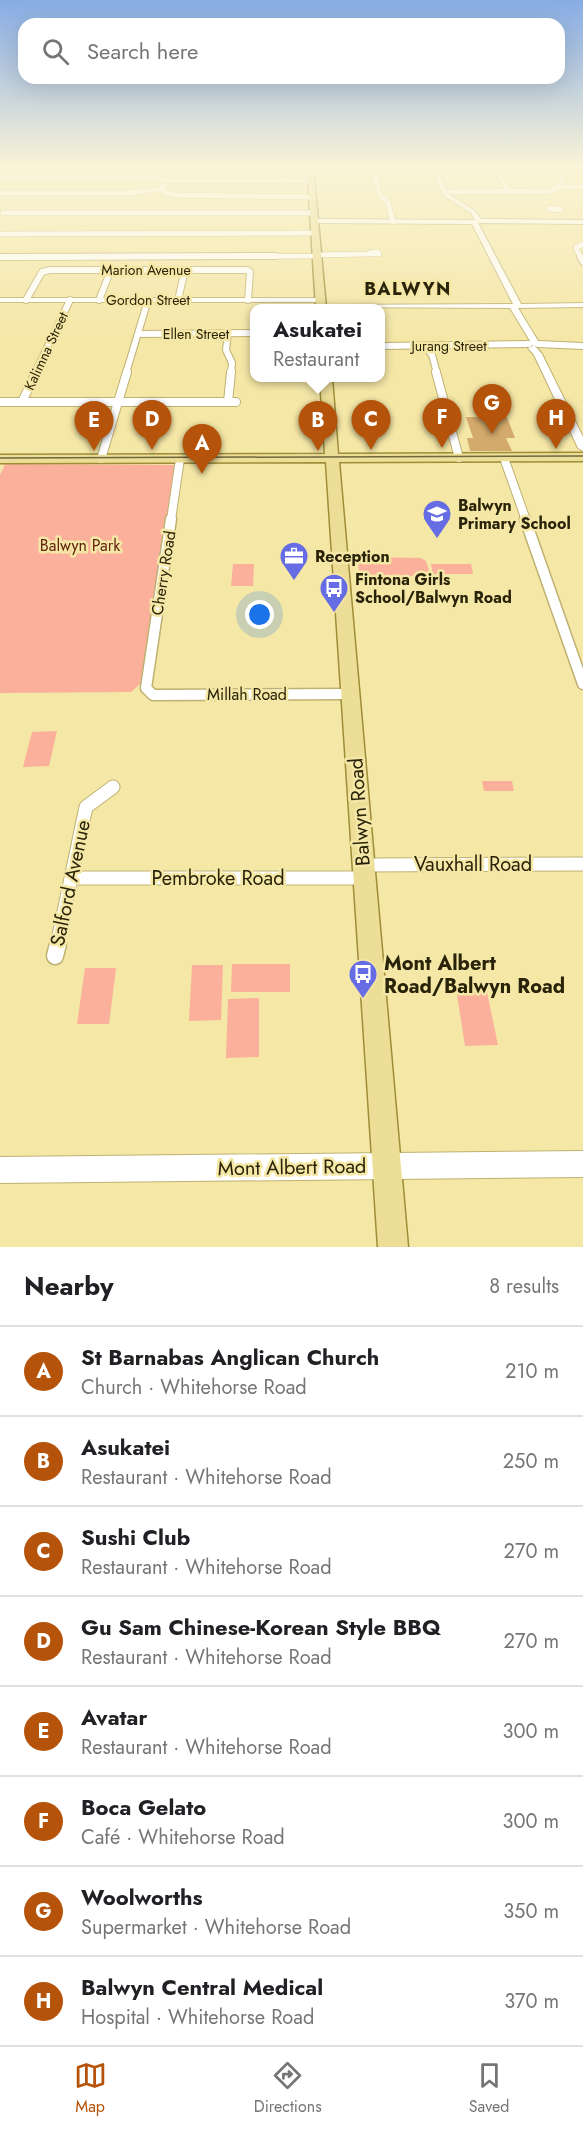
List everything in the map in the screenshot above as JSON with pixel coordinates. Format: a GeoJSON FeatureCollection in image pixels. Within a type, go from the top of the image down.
{"type":"FeatureCollection","features":[{"type":"Feature","properties":{"kind":"main road"},"geometry":{"type":"LineString","coordinates":[[314,224],[320,304]]}},
{"type":"Feature","properties":{"kind":"main road","name":"Balwyn Road"},"geometry":{"type":"LineString","coordinates":[[326,382],[393,1247]]}},
{"type":"Feature","properties":{"kind":"main road"},"geometry":{"type":"LineString","coordinates":[[0,459],[583,457]]}},
{"type":"Feature","properties":{"kind":"main road","name":"Mont Albert Road"},"geometry":{"type":"LineString","coordinates":[[0,1170],[583,1164]]}},
{"type":"Feature","properties":{"kind":"street"},"geometry":{"type":"LineString","coordinates":[[477,224],[583,448]]}},
{"type":"Feature","properties":{"kind":"street"},"geometry":{"type":"LineString","coordinates":[[0,234],[315,233]]}},
{"type":"Feature","properties":{"kind":"street"},"geometry":{"type":"LineString","coordinates":[[583,244],[576,248],[583,262]]}},
{"type":"Feature","properties":{"kind":"street"},"geometry":{"type":"LineString","coordinates":[[0,257],[368,254]]}},
{"type":"Feature","properties":{"kind":"street","name":"Marion Avenue"},"geometry":{"type":"LineString","coordinates":[[26,300],[44,270],[248,270],[250,272],[248,300]]}},
{"type":"Feature","properties":{"kind":"street"},"geometry":{"type":"LineString","coordinates":[[99,300],[111,270]]}},
{"type":"Feature","properties":{"kind":"street"},"geometry":{"type":"LineString","coordinates":[[178,300],[185,270]]}},
{"type":"Feature","properties":{"kind":"street","name":"Gordon Street"},"geometry":{"type":"LineString","coordinates":[[0,300],[296,300],[320,304]]}},
{"type":"Feature","properties":{"kind":"street","name":"Kalimna Street"},"geometry":{"type":"LineString","coordinates":[[22,402],[70,300]]}},
{"type":"Feature","properties":{"kind":"street"},"geometry":{"type":"LineString","coordinates":[[101,459],[148,300]]}},
{"type":"Feature","properties":{"kind":"street","name":"Gordon Street"},"geometry":{"type":"LineString","coordinates":[[385,306],[583,305]]}},
{"type":"Feature","properties":{"kind":"street"},"geometry":{"type":"LineString","coordinates":[[0,402],[232,402],[232,360],[226,350],[228,333]]}},
{"type":"Feature","properties":{"kind":"street","name":"Ellen Street"},"geometry":{"type":"LineString","coordinates":[[138,334],[250,333]]}},
{"type":"Feature","properties":{"kind":"street","name":"Jurang Street"},"geometry":{"type":"LineString","coordinates":[[385,346],[583,345]]}},
{"type":"Feature","properties":{"kind":"street"},"geometry":{"type":"LineString","coordinates":[[429,346],[459,458]]}},
{"type":"Feature","properties":{"kind":"street"},"geometry":{"type":"LineString","coordinates":[[504,458],[583,684]]}},
{"type":"Feature","properties":{"kind":"street","name":"Cherry Road"},"geometry":{"type":"LineString","coordinates":[[146,688],[180,459]]}},
{"type":"Feature","properties":{"kind":"street","name":"Millah Road"},"geometry":{"type":"LineString","coordinates":[[146,688],[153,695],[350,694]]}},
{"type":"Feature","properties":{"kind":"street","name":"Salford Avenue"},"geometry":{"type":"LineString","coordinates":[[55,956],[86,807],[113,788]]}},
{"type":"Feature","properties":{"kind":"street","name":"Vauxhall Road"},"geometry":{"type":"LineString","coordinates":[[364,871],[583,864]]}},
{"type":"Feature","properties":{"kind":"street","name":"Pembroke Road"},"geometry":{"type":"LineString","coordinates":[[72,878],[364,871]]}},
{"type":"Feature","properties":{"kind":"green space","name":"Balwyn Park"},"geometry":{"type":"Polygon","coordinates":[[[5,464],[177,465],[140,684],[131,692],[0,693],[0,475],[5,464]]]}},
{"type":"Feature","properties":{"kind":"green space"},"geometry":{"type":"Polygon","coordinates":[[[368,557],[421,558],[426,561],[429,570],[420,576],[366,575],[359,570],[358,562],[368,557]]]}},
{"type":"Feature","properties":{"kind":"green space"},"geometry":{"type":"Polygon","coordinates":[[[233,564],[254,564],[253,586],[231,586],[233,564]]]}},
{"type":"Feature","properties":{"kind":"green space"},"geometry":{"type":"Polygon","coordinates":[[[431,564],[471,564],[473,574],[433,574],[431,564]]]}},
{"type":"Feature","properties":{"kind":"green space"},"geometry":{"type":"Polygon","coordinates":[[[57,731],[49,766],[23,767],[32,732],[57,731]]]}},
{"type":"Feature","properties":{"kind":"green space"},"geometry":{"type":"Polygon","coordinates":[[[482,781],[512,781],[514,791],[484,791],[482,781]]]}},
{"type":"Feature","properties":{"kind":"green space"},"geometry":{"type":"Polygon","coordinates":[[[232,964],[290,964],[290,992],[231,992],[232,964]]]}},
{"type":"Feature","properties":{"kind":"green space"},"geometry":{"type":"Polygon","coordinates":[[[192,965],[223,965],[221,1020],[189,1021],[192,965]]]}},
{"type":"Feature","properties":{"kind":"green space"},"geometry":{"type":"Polygon","coordinates":[[[85,968],[116,968],[109,1024],[77,1024],[85,968]]]}},
{"type":"Feature","properties":{"kind":"green space"},"geometry":{"type":"Polygon","coordinates":[[[486,987],[498,1045],[465,1046],[456,988],[486,987]]]}},
{"type":"Feature","properties":{"kind":"green space"},"geometry":{"type":"Polygon","coordinates":[[[259,998],[259,1057],[226,1058],[228,999],[259,998]]]}},
{"type":"Feature","properties":{"kind":"building"},"geometry":{"type":"Polygon","coordinates":[[[466,417],[507,417],[515,438],[506,438],[512,451],[470,451],[467,438],[473,438],[466,417]]]}},
{"type":"Feature","properties":{"kind":"tram line"},"geometry":{"type":"LineString","coordinates":[[0,458],[583,456]]}},
{"type":"Feature","properties":{"kind":"place","name":"Woolworths"},"geometry":{"type":"Point","coordinates":[492,434]}},
{"type":"Feature","properties":{"kind":"place","name":"Boca Gelato"},"geometry":{"type":"Point","coordinates":[442,448]}},
{"type":"Feature","properties":{"kind":"place","name":"Balwyn Central Medical"},"geometry":{"type":"Point","coordinates":[556,449]}},
{"type":"Feature","properties":{"kind":"place","name":"Gu Sam Chinese-Korean Style BBQ"},"geometry":{"type":"Point","coordinates":[152,450]}},
{"type":"Feature","properties":{"kind":"place","name":"Sushi Club"},"geometry":{"type":"Point","coordinates":[371,450]}},
{"type":"Feature","properties":{"kind":"place","name":"Avatar"},"geometry":{"type":"Point","coordinates":[94,451]}},
{"type":"Feature","properties":{"kind":"place","name":"Asukatei"},"geometry":{"type":"Point","coordinates":[318,451]}},
{"type":"Feature","properties":{"kind":"place","name":"St Barnabas Anglican Church"},"geometry":{"type":"Point","coordinates":[202,474]}},
{"type":"Feature","properties":{"kind":"place","name":"Balwyn Primary School"},"geometry":{"type":"Point","coordinates":[437,540]}},
{"type":"Feature","properties":{"kind":"place","name":"Reception"},"geometry":{"type":"Point","coordinates":[294,582]}},
{"type":"Feature","properties":{"kind":"place","name":"Fintona Girls School/Balwyn Road"},"geometry":{"type":"Point","coordinates":[334,614]}},
{"type":"Feature","properties":{"kind":"place","name":"Mont Albert Road/Balwyn Road"},"geometry":{"type":"Point","coordinates":[363,1000]}},
{"type":"Feature","properties":{"kind":"district","name":"BALWYN"},"geometry":{"type":"Point","coordinates":[408,289]}}]}
